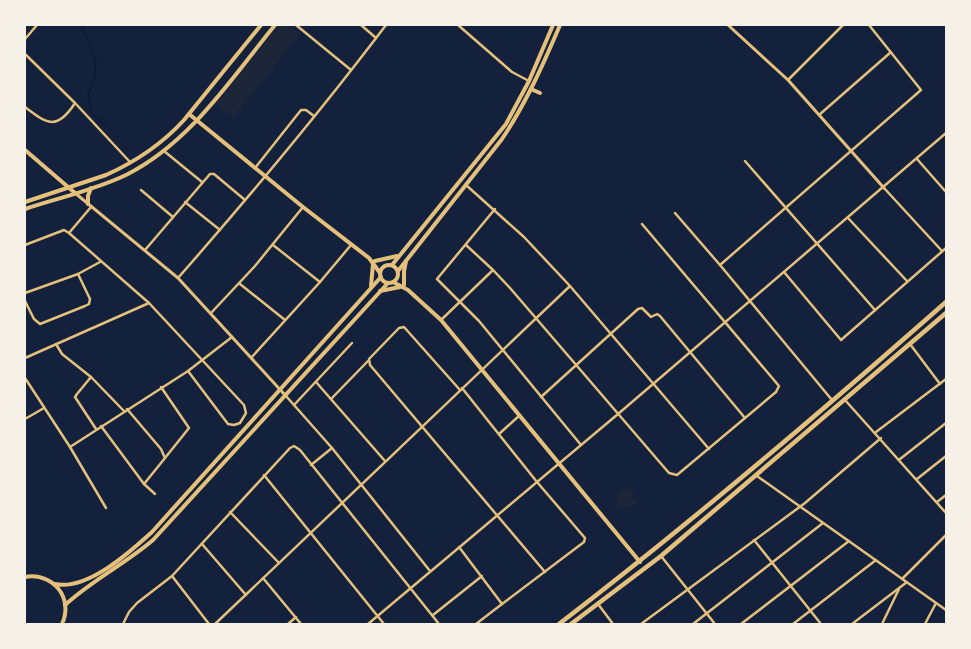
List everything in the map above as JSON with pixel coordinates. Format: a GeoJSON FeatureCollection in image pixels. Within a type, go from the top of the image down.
{"type":"FeatureCollection","features":[{"type":"Feature","properties":{"kind":"highway"},"geometry":{"type":"LineString","coordinates":[[559,624],[640,562],[833,401],[946,302]]}},
{"type":"Feature","properties":{"kind":"highway"},"geometry":{"type":"LineString","coordinates":[[571,624],[661,556],[946,313]]}},
{"type":"Feature","properties":{"kind":"main road"},"geometry":{"type":"LineString","coordinates":[[25,202],[106,175],[151,150],[172,133],[189,114],[261,25]]}},
{"type":"Feature","properties":{"kind":"main road"},"geometry":{"type":"LineString","coordinates":[[25,209],[125,175],[164,151],[197,120],[275,25]]}},
{"type":"Feature","properties":{"kind":"main road"},"geometry":{"type":"LineString","coordinates":[[392,265],[501,130],[527,87],[553,25]]}},
{"type":"Feature","properties":{"kind":"main road"},"geometry":{"type":"LineString","coordinates":[[65,605],[82,590],[122,565],[154,540],[398,274],[408,257],[502,139],[532,90],[560,25]]}},
{"type":"Feature","properties":{"kind":"main road"},"geometry":{"type":"LineString","coordinates":[[527,87],[540,94]]}},
{"type":"Feature","properties":{"kind":"main road"},"geometry":{"type":"LineString","coordinates":[[189,114],[374,262],[392,265]]}},
{"type":"Feature","properties":{"kind":"main road"},"geometry":{"type":"LineString","coordinates":[[502,139],[508,144]]}},
{"type":"Feature","properties":{"kind":"main road"},"geometry":{"type":"LineString","coordinates":[[25,150],[75,193]]}},
{"type":"Feature","properties":{"kind":"main road"},"geometry":{"type":"LineString","coordinates":[[481,165],[487,170]]}},
{"type":"Feature","properties":{"kind":"main road"},"geometry":{"type":"LineString","coordinates":[[89,205],[88,196],[91,188]]}},
{"type":"Feature","properties":{"kind":"main road"},"geometry":{"type":"LineString","coordinates":[[374,262],[400,255]]}},
{"type":"Feature","properties":{"kind":"main road"},"geometry":{"type":"LineString","coordinates":[[404,286],[404,270],[408,257]]}},
{"type":"Feature","properties":{"kind":"main road"},"geometry":{"type":"LineString","coordinates":[[374,262],[380,275],[390,282],[404,286]]}},
{"type":"Feature","properties":{"kind":"main road"},"geometry":{"type":"LineString","coordinates":[[370,290],[374,262]]}},
{"type":"Feature","properties":{"kind":"main road"},"geometry":{"type":"LineString","coordinates":[[25,577],[39,576],[55,584],[68,586],[86,580],[139,544],[165,518],[370,290],[380,275],[382,268],[386,265]]}},
{"type":"Feature","properties":{"kind":"main road"},"geometry":{"type":"LineString","coordinates":[[392,265],[404,286],[426,304],[441,320],[640,562]]}},
{"type":"Feature","properties":{"kind":"main road"},"geometry":{"type":"LineString","coordinates":[[380,292],[404,286]]}},
{"type":"Feature","properties":{"kind":"main road"},"geometry":{"type":"LineString","coordinates":[[55,584],[62,594],[65,605],[65,616],[62,624]]}},
{"type":"Feature","properties":{"kind":"street"},"geometry":{"type":"LineString","coordinates":[[25,39],[37,25]]}},
{"type":"Feature","properties":{"kind":"street"},"geometry":{"type":"LineString","coordinates":[[296,25],[352,70]]}},
{"type":"Feature","properties":{"kind":"street"},"geometry":{"type":"LineString","coordinates":[[361,25],[376,38]]}},
{"type":"Feature","properties":{"kind":"street"},"geometry":{"type":"LineString","coordinates":[[178,278],[265,176],[352,70],[386,25]]}},
{"type":"Feature","properties":{"kind":"street"},"geometry":{"type":"LineString","coordinates":[[458,25],[512,72],[529,81]]}},
{"type":"Feature","properties":{"kind":"street"},"geometry":{"type":"LineString","coordinates":[[728,25],[788,80],[942,251]]}},
{"type":"Feature","properties":{"kind":"street"},"geometry":{"type":"LineString","coordinates":[[788,80],[843,25]]}},
{"type":"Feature","properties":{"kind":"street"},"geometry":{"type":"LineString","coordinates":[[720,265],[922,90],[869,25]]}},
{"type":"Feature","properties":{"kind":"street"},"geometry":{"type":"LineString","coordinates":[[819,114],[891,52]]}},
{"type":"Feature","properties":{"kind":"street"},"geometry":{"type":"LineString","coordinates":[[25,54],[130,162]]}},
{"type":"Feature","properties":{"kind":"street"},"geometry":{"type":"LineString","coordinates":[[25,60],[28,57]]}},
{"type":"Feature","properties":{"kind":"street"},"geometry":{"type":"LineString","coordinates":[[25,107],[48,122],[62,118],[74,103]]}},
{"type":"Feature","properties":{"kind":"street"},"geometry":{"type":"LineString","coordinates":[[255,168],[301,110],[306,110],[314,116]]}},
{"type":"Feature","properties":{"kind":"street"},"geometry":{"type":"LineString","coordinates":[[368,624],[618,414],[946,133]]}},
{"type":"Feature","properties":{"kind":"street"},"geometry":{"type":"LineString","coordinates":[[164,151],[202,182]]}},
{"type":"Feature","properties":{"kind":"street"},"geometry":{"type":"LineString","coordinates":[[917,159],[946,192]]}},
{"type":"Feature","properties":{"kind":"street"},"geometry":{"type":"LineString","coordinates":[[745,161],[875,310]]}},
{"type":"Feature","properties":{"kind":"street"},"geometry":{"type":"LineString","coordinates":[[145,250],[208,174],[214,174],[245,200]]}},
{"type":"Feature","properties":{"kind":"street"},"geometry":{"type":"LineString","coordinates":[[466,185],[524,237],[570,286],[709,449]]}},
{"type":"Feature","properties":{"kind":"street"},"geometry":{"type":"LineString","coordinates":[[142,190],[173,217]]}},
{"type":"Feature","properties":{"kind":"street"},"geometry":{"type":"LineString","coordinates":[[75,193],[178,278],[211,313],[332,448],[430,571]]}},
{"type":"Feature","properties":{"kind":"street"},"geometry":{"type":"LineString","coordinates":[[186,202],[220,230]]}},
{"type":"Feature","properties":{"kind":"street"},"geometry":{"type":"LineString","coordinates":[[69,233],[89,205]]}},
{"type":"Feature","properties":{"kind":"street"},"geometry":{"type":"LineString","coordinates":[[211,313],[273,245],[303,207]]}},
{"type":"Feature","properties":{"kind":"street"},"geometry":{"type":"LineString","coordinates":[[495,210],[437,279],[461,301],[581,445]]}},
{"type":"Feature","properties":{"kind":"street"},"geometry":{"type":"LineString","coordinates":[[674,213],[750,300],[833,401]]}},
{"type":"Feature","properties":{"kind":"street"},"geometry":{"type":"LineString","coordinates":[[848,218],[907,282]]}},
{"type":"Feature","properties":{"kind":"street"},"geometry":{"type":"LineString","coordinates":[[466,245],[510,288],[673,475],[679,475],[776,392],[779,386],[726,321],[642,224]]}},
{"type":"Feature","properties":{"kind":"street"},"geometry":{"type":"LineString","coordinates":[[25,245],[64,230],[69,233],[149,304],[245,406],[245,416],[238,424],[232,425],[227,422],[188,371]]}},
{"type":"Feature","properties":{"kind":"street"},"geometry":{"type":"LineString","coordinates":[[251,358],[320,282],[351,244]]}},
{"type":"Feature","properties":{"kind":"street"},"geometry":{"type":"LineString","coordinates":[[273,245],[320,282]]}},
{"type":"Feature","properties":{"kind":"street"},"geometry":{"type":"LineString","coordinates":[[784,272],[841,340],[946,248]]}},
{"type":"Feature","properties":{"kind":"street"},"geometry":{"type":"LineString","coordinates":[[25,293],[78,274],[100,262]]}},
{"type":"Feature","properties":{"kind":"street"},"geometry":{"type":"LineString","coordinates":[[441,320],[493,270]]}},
{"type":"Feature","properties":{"kind":"street"},"geometry":{"type":"LineString","coordinates":[[25,301],[34,319],[40,324],[89,304],[90,298],[78,274]]}},
{"type":"Feature","properties":{"kind":"street"},"geometry":{"type":"LineString","coordinates":[[239,283],[285,320]]}},
{"type":"Feature","properties":{"kind":"street"},"geometry":{"type":"LineString","coordinates":[[215,624],[570,286]]}},
{"type":"Feature","properties":{"kind":"street"},"geometry":{"type":"LineString","coordinates":[[25,358],[149,304]]}},
{"type":"Feature","properties":{"kind":"street"},"geometry":{"type":"LineString","coordinates":[[541,397],[638,309],[642,308],[651,316],[659,315],[745,418]]}},
{"type":"Feature","properties":{"kind":"street"},"geometry":{"type":"LineString","coordinates":[[331,399],[397,329],[404,327],[461,389],[585,538],[584,542],[476,624]]}},
{"type":"Feature","properties":{"kind":"street"},"geometry":{"type":"LineString","coordinates":[[70,447],[188,371],[232,337]]}},
{"type":"Feature","properties":{"kind":"street"},"geometry":{"type":"LineString","coordinates":[[294,405],[352,342]]}},
{"type":"Feature","properties":{"kind":"street"},"geometry":{"type":"LineString","coordinates":[[56,344],[65,357],[126,410],[161,449],[165,458]]}},
{"type":"Feature","properties":{"kind":"street"},"geometry":{"type":"LineString","coordinates":[[910,344],[940,384]]}},
{"type":"Feature","properties":{"kind":"street"},"geometry":{"type":"LineString","coordinates":[[368,361],[545,572]]}},
{"type":"Feature","properties":{"kind":"street"},"geometry":{"type":"LineString","coordinates":[[25,378],[70,447],[106,508]]}},
{"type":"Feature","properties":{"kind":"street"},"geometry":{"type":"LineString","coordinates":[[91,378],[75,398],[96,430]]}},
{"type":"Feature","properties":{"kind":"street"},"geometry":{"type":"LineString","coordinates":[[876,432],[946,379]]}},
{"type":"Feature","properties":{"kind":"street"},"geometry":{"type":"LineString","coordinates":[[316,382],[386,461]]}},
{"type":"Feature","properties":{"kind":"street"},"geometry":{"type":"LineString","coordinates":[[144,484],[189,428],[161,388]]}},
{"type":"Feature","properties":{"kind":"street"},"geometry":{"type":"LineString","coordinates":[[845,400],[876,432],[946,513]]}},
{"type":"Feature","properties":{"kind":"street"},"geometry":{"type":"LineString","coordinates":[[25,419],[44,408]]}},
{"type":"Feature","properties":{"kind":"street"},"geometry":{"type":"LineString","coordinates":[[499,434],[520,416]]}},
{"type":"Feature","properties":{"kind":"street"},"geometry":{"type":"LineString","coordinates":[[900,459],[946,423]]}},
{"type":"Feature","properties":{"kind":"street"},"geometry":{"type":"LineString","coordinates":[[101,426],[144,484],[155,494]]}},
{"type":"Feature","properties":{"kind":"street"},"geometry":{"type":"LineString","coordinates":[[641,624],[805,503],[881,438]]}},
{"type":"Feature","properties":{"kind":"street"},"geometry":{"type":"LineString","coordinates":[[123,624],[129,612],[137,603],[172,576],[292,446],[297,447],[439,624]]}},
{"type":"Feature","properties":{"kind":"street"},"geometry":{"type":"LineString","coordinates":[[311,466],[332,448]]}},
{"type":"Feature","properties":{"kind":"street"},"geometry":{"type":"LineString","coordinates":[[917,479],[946,456]]}},
{"type":"Feature","properties":{"kind":"street"},"geometry":{"type":"LineString","coordinates":[[264,475],[384,624]]}},
{"type":"Feature","properties":{"kind":"street"},"geometry":{"type":"LineString","coordinates":[[757,476],[946,610]]}},
{"type":"Feature","properties":{"kind":"street"},"geometry":{"type":"LineString","coordinates":[[937,502],[946,495]]}},
{"type":"Feature","properties":{"kind":"street"},"geometry":{"type":"LineString","coordinates":[[230,512],[279,563]]}},
{"type":"Feature","properties":{"kind":"street"},"geometry":{"type":"LineString","coordinates":[[693,624],[823,523]]}},
{"type":"Feature","properties":{"kind":"street"},"geometry":{"type":"LineString","coordinates":[[902,579],[946,535]]}},
{"type":"Feature","properties":{"kind":"street"},"geometry":{"type":"LineString","coordinates":[[754,540],[821,624]]}},
{"type":"Feature","properties":{"kind":"street"},"geometry":{"type":"LineString","coordinates":[[741,624],[849,541]]}},
{"type":"Feature","properties":{"kind":"street"},"geometry":{"type":"LineString","coordinates":[[202,544],[246,595]]}},
{"type":"Feature","properties":{"kind":"street"},"geometry":{"type":"LineString","coordinates":[[459,547],[502,604]]}},
{"type":"Feature","properties":{"kind":"street"},"geometry":{"type":"LineString","coordinates":[[661,556],[715,624]]}},
{"type":"Feature","properties":{"kind":"street"},"geometry":{"type":"LineString","coordinates":[[793,624],[876,560]]}},
{"type":"Feature","properties":{"kind":"street"},"geometry":{"type":"LineString","coordinates":[[172,576],[209,624]]}},
{"type":"Feature","properties":{"kind":"street"},"geometry":{"type":"LineString","coordinates":[[433,616],[482,576]]}},
{"type":"Feature","properties":{"kind":"street"},"geometry":{"type":"LineString","coordinates":[[264,578],[301,624]]}},
{"type":"Feature","properties":{"kind":"street"},"geometry":{"type":"LineString","coordinates":[[852,624],[907,582]]}},
{"type":"Feature","properties":{"kind":"street"},"geometry":{"type":"LineString","coordinates":[[882,624],[900,588]]}},
{"type":"Feature","properties":{"kind":"street"},"geometry":{"type":"LineString","coordinates":[[925,624],[936,603]]}},
{"type":"Feature","properties":{"kind":"street"},"geometry":{"type":"LineString","coordinates":[[598,604],[613,624]]}},
{"type":"Feature","properties":{"kind":"street"},"geometry":{"type":"LineString","coordinates":[[288,624],[296,617]]}},
{"type":"Feature","properties":{"kind":"shaded area"},"geometry":{"type":"Polygon","coordinates":[[[279,25],[289,25],[300,34],[234,117],[216,104],[279,25]]]}},
{"type":"Feature","properties":{"kind":"shaded area"},"geometry":{"type":"Polygon","coordinates":[[[635,488],[636,492],[632,493],[633,501],[637,501],[638,505],[618,507],[617,490],[635,488]]]}},
{"type":"Feature","properties":{"kind":"waterway"},"geometry":{"type":"LineString","coordinates":[[81,25],[96,60],[94,81],[88,94],[92,114],[112,131]]}}]}
